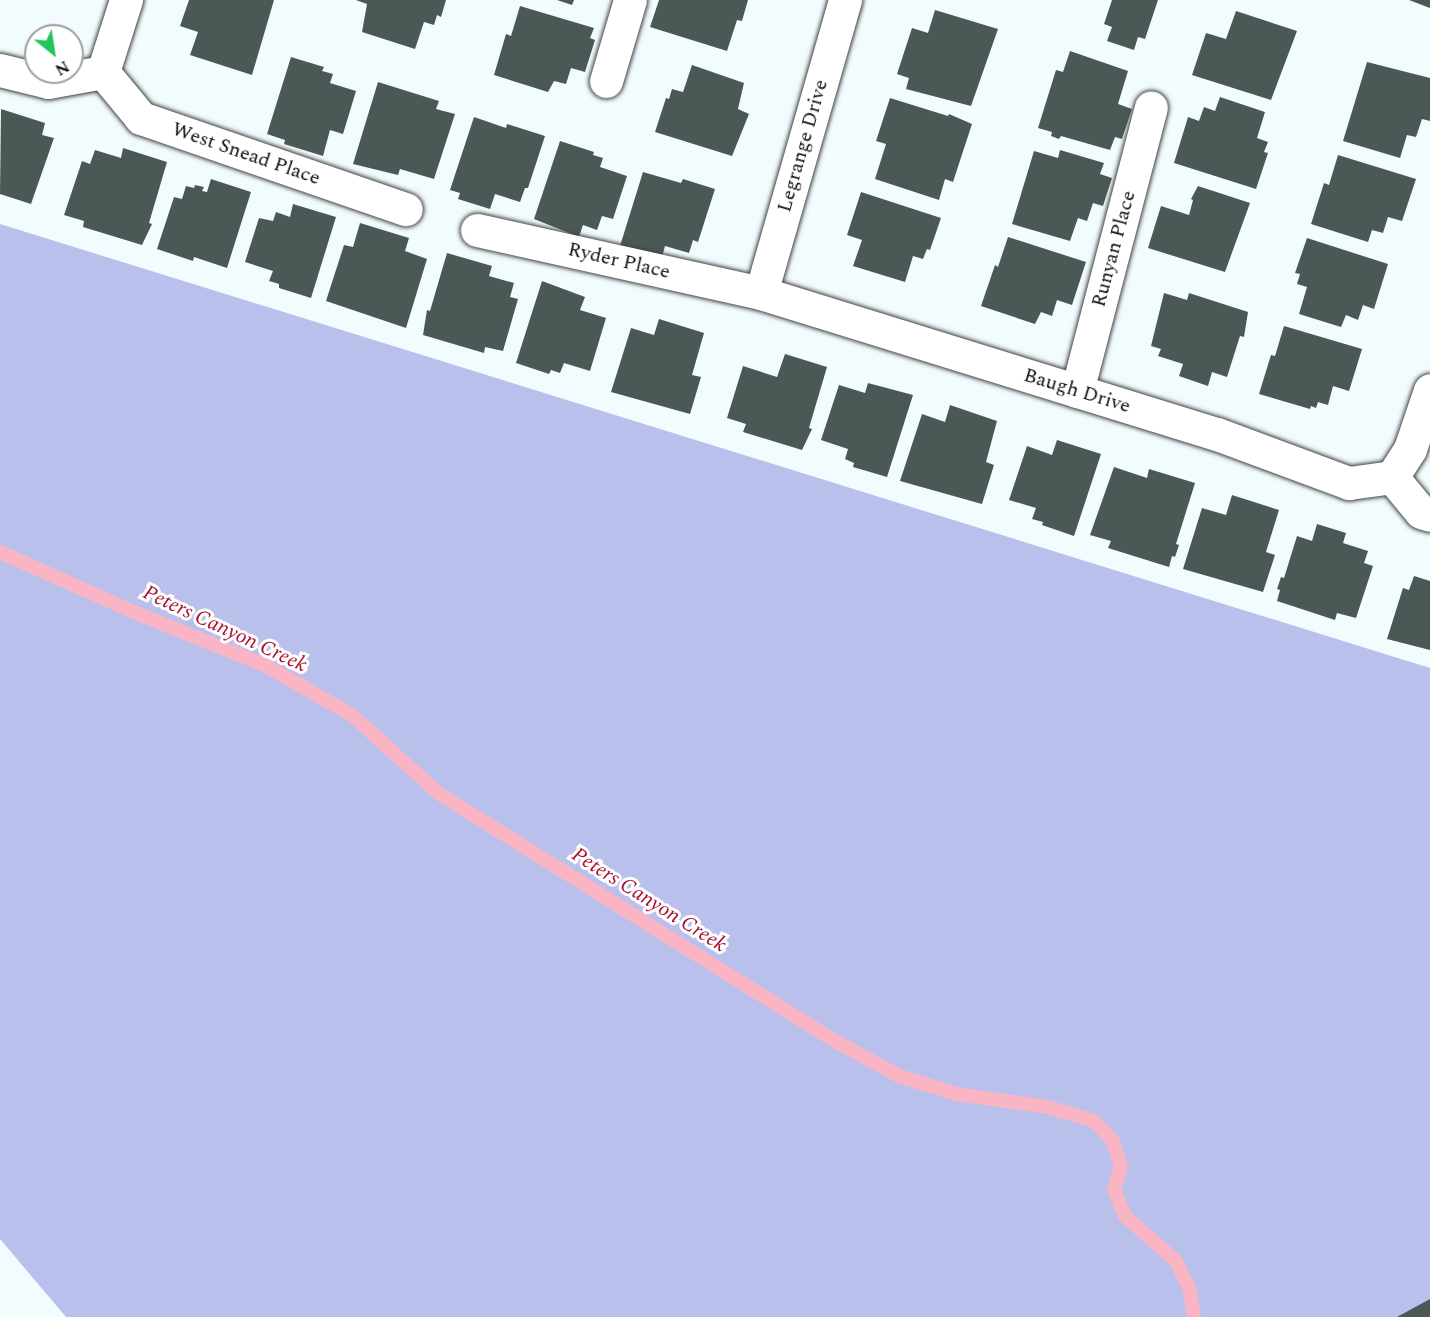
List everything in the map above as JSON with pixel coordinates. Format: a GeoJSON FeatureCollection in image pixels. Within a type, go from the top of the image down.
{"type":"FeatureCollection","features":[{"type":"Feature","properties":{"kind":"street"},"geometry":{"type":"LineString","coordinates":[[0,70],[48,82],[103,72],[126,0]]}},
{"type":"Feature","properties":{"kind":"street"},"geometry":{"type":"LineString","coordinates":[[606,81],[630,0]]}},
{"type":"Feature","properties":{"kind":"street","name":"Legrange Drive"},"geometry":{"type":"LineString","coordinates":[[761,293],[845,0]]}},
{"type":"Feature","properties":{"kind":"street","name":"West Snead Place"},"geometry":{"type":"LineString","coordinates":[[103,72],[141,118],[406,209]]}},
{"type":"Feature","properties":{"kind":"street","name":"Runyan Place"},"geometry":{"type":"LineString","coordinates":[[1077,391],[1151,107]]}},
{"type":"Feature","properties":{"kind":"street","name":"Ryder Place"},"geometry":{"type":"LineString","coordinates":[[477,230],[761,293]]}},
{"type":"Feature","properties":{"kind":"street","name":"Baugh Drive"},"geometry":{"type":"LineString","coordinates":[[761,293],[1217,434],[1349,483],[1392,477]]}},
{"type":"Feature","properties":{"kind":"street"},"geometry":{"type":"LineString","coordinates":[[1430,390],[1410,448],[1392,477],[1421,512],[1430,515]]}},
{"type":"Feature","properties":{"kind":"shaded area"},"geometry":{"type":"Polygon","coordinates":[[[0,224],[1430,668],[1430,1317],[66,1317],[0,1239],[0,224]]]}},
{"type":"Feature","properties":{"kind":"building"},"geometry":{"type":"Polygon","coordinates":[[[189,0],[274,0],[252,75],[190,55],[198,32],[180,26],[189,0]]]}},
{"type":"Feature","properties":{"kind":"building"},"geometry":{"type":"Polygon","coordinates":[[[356,0],[446,0],[441,17],[437,15],[434,25],[424,22],[415,49],[362,32],[367,4],[356,0]]]}},
{"type":"Feature","properties":{"kind":"building"},"geometry":{"type":"Polygon","coordinates":[[[557,0],[574,0],[572,5],[557,0]]]}},
{"type":"Feature","properties":{"kind":"building"},"geometry":{"type":"Polygon","coordinates":[[[659,0],[748,0],[742,21],[737,20],[727,51],[650,27],[659,0]]]}},
{"type":"Feature","properties":{"kind":"building"},"geometry":{"type":"Polygon","coordinates":[[[1112,0],[1158,0],[1145,39],[1138,37],[1134,50],[1107,41],[1112,27],[1104,24],[1112,0]]]}},
{"type":"Feature","properties":{"kind":"building"},"geometry":{"type":"Polygon","coordinates":[[[1409,0],[1430,0],[1430,8],[1409,0]]]}},
{"type":"Feature","properties":{"kind":"building"},"geometry":{"type":"Polygon","coordinates":[[[520,6],[594,28],[590,38],[595,40],[585,72],[571,68],[566,84],[554,81],[548,92],[494,75],[506,34],[511,36],[520,6]]]}},
{"type":"Feature","properties":{"kind":"building"},"geometry":{"type":"Polygon","coordinates":[[[935,10],[998,29],[971,106],[906,89],[909,78],[897,74],[912,28],[928,33],[935,10]]]}},
{"type":"Feature","properties":{"kind":"building"},"geometry":{"type":"Polygon","coordinates":[[[1236,11],[1297,31],[1271,100],[1192,75],[1206,33],[1226,39],[1236,11]]]}},
{"type":"Feature","properties":{"kind":"building"},"geometry":{"type":"Polygon","coordinates":[[[1070,51],[1128,71],[1118,104],[1132,109],[1122,139],[1115,137],[1110,150],[1061,136],[1059,139],[1051,136],[1052,132],[1038,128],[1056,70],[1063,72],[1070,51]]]}},
{"type":"Feature","properties":{"kind":"building"},"geometry":{"type":"Polygon","coordinates":[[[291,57],[324,67],[322,71],[333,74],[330,83],[356,91],[343,134],[330,130],[323,156],[284,144],[285,140],[267,134],[291,57]]]}},
{"type":"Feature","properties":{"kind":"building"},"geometry":{"type":"Polygon","coordinates":[[[1367,62],[1430,78],[1430,121],[1422,119],[1416,137],[1407,135],[1400,158],[1343,141],[1367,62]]]}},
{"type":"Feature","properties":{"kind":"building"},"geometry":{"type":"Polygon","coordinates":[[[692,65],[744,83],[738,109],[749,114],[732,156],[655,132],[666,98],[669,99],[672,89],[683,92],[692,65]]]}},
{"type":"Feature","properties":{"kind":"building"},"geometry":{"type":"Polygon","coordinates":[[[378,82],[439,101],[436,109],[455,114],[434,179],[400,169],[398,175],[353,164],[378,82]]]}},
{"type":"Feature","properties":{"kind":"building"},"geometry":{"type":"Polygon","coordinates":[[[1220,97],[1265,112],[1257,138],[1268,142],[1264,152],[1268,153],[1256,189],[1174,163],[1188,117],[1199,121],[1204,107],[1215,111],[1220,97]]]}},
{"type":"Feature","properties":{"kind":"building"},"geometry":{"type":"Polygon","coordinates":[[[890,98],[948,116],[949,114],[972,124],[953,182],[945,179],[939,200],[875,179],[886,144],[876,141],[890,98]]]}},
{"type":"Feature","properties":{"kind":"building"},"geometry":{"type":"Polygon","coordinates":[[[1,109],[45,123],[42,135],[54,138],[31,204],[0,194],[1,109]]]}},
{"type":"Feature","properties":{"kind":"building"},"geometry":{"type":"Polygon","coordinates":[[[474,117],[506,128],[507,124],[545,136],[528,188],[525,188],[520,202],[495,194],[490,209],[458,199],[460,193],[450,190],[474,117]]]}},
{"type":"Feature","properties":{"kind":"building"},"geometry":{"type":"Polygon","coordinates":[[[560,141],[594,152],[593,155],[603,158],[600,167],[627,176],[613,219],[602,216],[597,230],[583,225],[579,237],[534,219],[560,141]]]}},
{"type":"Feature","properties":{"kind":"building"},"geometry":{"type":"Polygon","coordinates":[[[123,148],[167,162],[149,223],[152,224],[142,245],[83,227],[84,221],[64,215],[82,161],[90,164],[95,150],[121,158],[123,148]]]}},
{"type":"Feature","properties":{"kind":"building"},"geometry":{"type":"Polygon","coordinates":[[[1060,150],[1104,163],[1100,174],[1112,178],[1103,206],[1093,203],[1087,221],[1078,218],[1070,241],[1012,224],[1034,151],[1058,158],[1060,150]]]}},
{"type":"Feature","properties":{"kind":"building"},"geometry":{"type":"Polygon","coordinates":[[[1338,155],[1416,179],[1402,221],[1388,217],[1383,233],[1372,230],[1368,242],[1311,224],[1324,183],[1329,185],[1338,155]]]}},
{"type":"Feature","properties":{"kind":"building"},"geometry":{"type":"Polygon","coordinates":[[[643,172],[681,183],[683,179],[715,189],[698,242],[693,240],[689,253],[665,246],[661,261],[620,246],[643,172]]]}},
{"type":"Feature","properties":{"kind":"building"},"geometry":{"type":"Polygon","coordinates":[[[211,179],[251,192],[227,268],[194,257],[193,261],[157,249],[174,197],[182,199],[186,186],[204,187],[202,191],[207,192],[211,179]]]}},
{"type":"Feature","properties":{"kind":"building"},"geometry":{"type":"Polygon","coordinates":[[[1198,186],[1250,203],[1225,272],[1148,248],[1161,206],[1189,215],[1193,200],[1191,199],[1198,186]]]}},
{"type":"Feature","properties":{"kind":"building"},"geometry":{"type":"Polygon","coordinates":[[[861,192],[941,218],[930,250],[927,249],[923,259],[913,256],[905,282],[853,266],[862,240],[847,235],[861,192]]]}},
{"type":"Feature","properties":{"kind":"building"},"geometry":{"type":"Polygon","coordinates":[[[293,204],[336,217],[311,298],[279,288],[279,284],[269,281],[273,271],[245,262],[259,218],[273,221],[276,212],[290,217],[293,204]]]}},
{"type":"Feature","properties":{"kind":"building"},"geometry":{"type":"Polygon","coordinates":[[[360,223],[409,238],[405,251],[427,259],[406,328],[326,301],[344,245],[353,247],[360,223]]]}},
{"type":"Feature","properties":{"kind":"building"},"geometry":{"type":"Polygon","coordinates":[[[1008,237],[1086,262],[1072,305],[1057,300],[1052,316],[1041,312],[1035,324],[981,306],[995,265],[998,267],[1008,237]]]}},
{"type":"Feature","properties":{"kind":"building"},"geometry":{"type":"Polygon","coordinates":[[[1307,238],[1388,264],[1374,309],[1363,305],[1358,320],[1346,315],[1341,327],[1299,314],[1307,287],[1297,284],[1300,274],[1295,273],[1307,238]]]}},
{"type":"Feature","properties":{"kind":"building"},"geometry":{"type":"Polygon","coordinates":[[[447,253],[492,266],[489,276],[514,283],[510,297],[518,299],[503,351],[485,347],[484,353],[423,335],[427,310],[430,311],[447,253]]]}},
{"type":"Feature","properties":{"kind":"building"},"geometry":{"type":"Polygon","coordinates":[[[542,281],[585,297],[580,310],[606,318],[590,371],[564,363],[560,373],[551,370],[549,374],[516,363],[542,281]]]}},
{"type":"Feature","properties":{"kind":"building"},"geometry":{"type":"Polygon","coordinates":[[[1164,293],[1187,300],[1189,293],[1248,312],[1244,337],[1240,336],[1227,377],[1212,372],[1208,386],[1179,376],[1183,364],[1158,356],[1161,349],[1151,346],[1164,293]]]}},
{"type":"Feature","properties":{"kind":"building"},"geometry":{"type":"Polygon","coordinates":[[[659,319],[704,333],[692,375],[701,377],[690,414],[611,392],[631,328],[654,335],[659,319]]]}},
{"type":"Feature","properties":{"kind":"building"},"geometry":{"type":"Polygon","coordinates":[[[1284,326],[1362,349],[1349,391],[1333,386],[1328,405],[1318,402],[1316,408],[1311,406],[1310,409],[1259,394],[1271,355],[1275,356],[1284,326]]]}},
{"type":"Feature","properties":{"kind":"building"},"geometry":{"type":"Polygon","coordinates":[[[785,354],[827,367],[809,428],[812,429],[802,450],[743,432],[746,424],[727,418],[743,366],[777,377],[785,354]]]}},
{"type":"Feature","properties":{"kind":"building"},"geometry":{"type":"Polygon","coordinates":[[[868,383],[913,395],[887,477],[853,467],[854,463],[845,459],[848,449],[821,440],[839,385],[865,393],[868,383]]]}},
{"type":"Feature","properties":{"kind":"building"},"geometry":{"type":"Polygon","coordinates":[[[950,405],[997,421],[986,462],[994,465],[982,504],[900,481],[922,414],[945,422],[950,405]]]}},
{"type":"Feature","properties":{"kind":"building"},"geometry":{"type":"Polygon","coordinates":[[[1057,440],[1101,454],[1074,536],[1042,525],[1043,522],[1032,519],[1036,508],[1009,500],[1027,446],[1052,455],[1057,440]]]}},
{"type":"Feature","properties":{"kind":"building"},"geometry":{"type":"Polygon","coordinates":[[[1114,467],[1147,478],[1149,469],[1195,483],[1176,544],[1179,545],[1175,557],[1172,556],[1169,567],[1108,548],[1111,541],[1090,535],[1114,467]]]}},
{"type":"Feature","properties":{"kind":"building"},"geometry":{"type":"Polygon","coordinates":[[[1232,495],[1279,510],[1266,552],[1275,555],[1263,592],[1183,569],[1202,508],[1226,515],[1232,495]]]}},
{"type":"Feature","properties":{"kind":"building"},"geometry":{"type":"Polygon","coordinates":[[[1317,524],[1346,533],[1343,543],[1368,551],[1364,563],[1373,566],[1356,618],[1337,613],[1335,620],[1277,601],[1280,590],[1277,589],[1281,577],[1284,578],[1297,536],[1312,541],[1317,524]]]}},
{"type":"Feature","properties":{"kind":"building"},"geometry":{"type":"Polygon","coordinates":[[[1414,576],[1430,581],[1430,650],[1387,639],[1403,588],[1409,590],[1414,576]]]}},
{"type":"Feature","properties":{"kind":"building"},"geometry":{"type":"Polygon","coordinates":[[[1430,1299],[1430,1317],[1397,1317],[1430,1299]]]}},
{"type":"Feature","properties":{"kind":"waterway","name":"Peters Canyon Creek"},"geometry":{"type":"LineString","coordinates":[[0,552],[134,612],[266,666],[352,715],[438,793],[837,1042],[899,1076],[956,1094],[1048,1107],[1094,1121],[1112,1139],[1121,1166],[1114,1190],[1125,1216],[1176,1261],[1189,1288],[1194,1317]]}}]}
